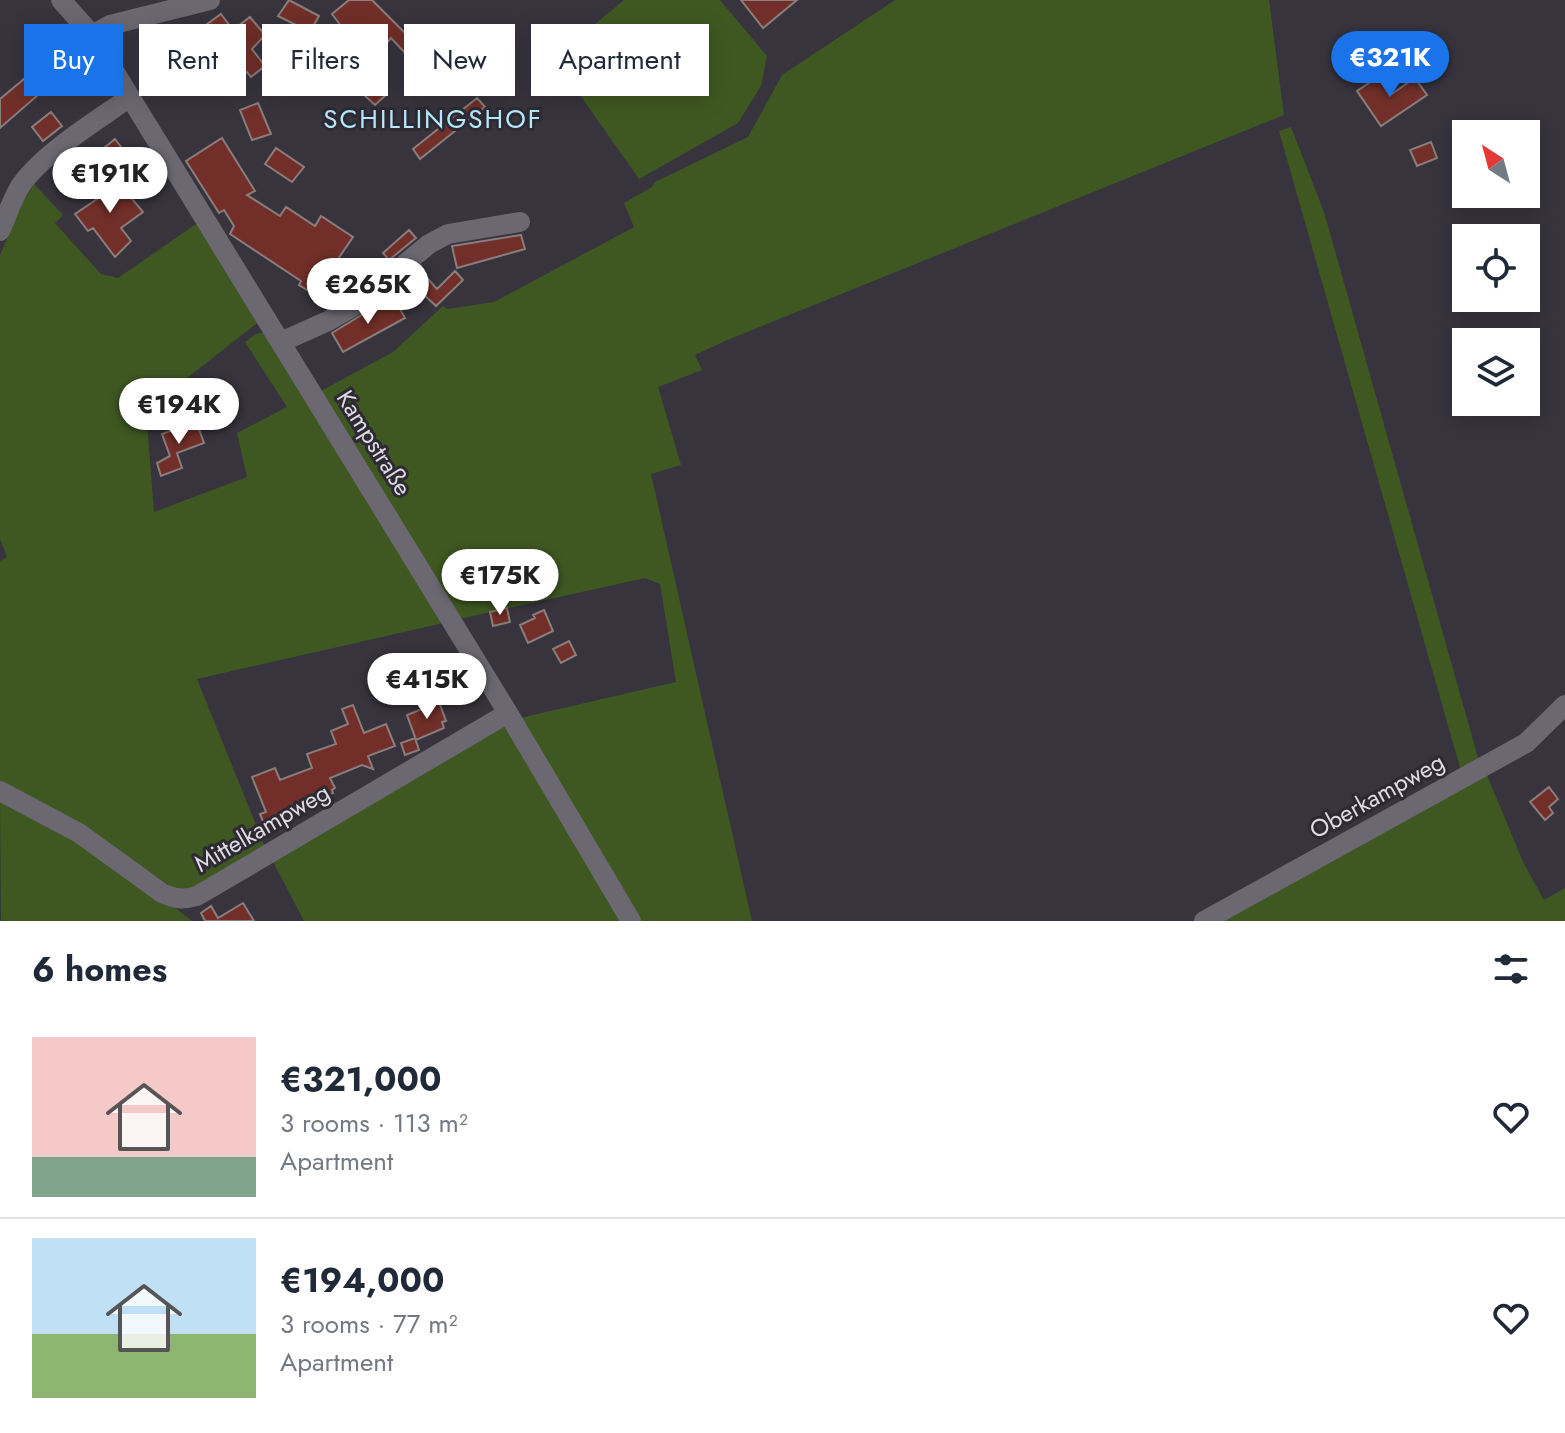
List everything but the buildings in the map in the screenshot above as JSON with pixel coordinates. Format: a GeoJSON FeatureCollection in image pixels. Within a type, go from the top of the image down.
{"type":"FeatureCollection","features":[{"type":"Feature","properties":{"kind":"street","name":"Kampstraße"},"geometry":{"type":"LineString","coordinates":[[61,0],[82,24]]}},
{"type":"Feature","properties":{"kind":"street"},"geometry":{"type":"LineString","coordinates":[[114,24],[210,0]]}},
{"type":"Feature","properties":{"kind":"street","name":"Kampstraße"},"geometry":{"type":"LineString","coordinates":[[123,86],[508,713],[631,921]]}},
{"type":"Feature","properties":{"kind":"street"},"geometry":{"type":"LineString","coordinates":[[0,231],[8,189],[130,97]]}},
{"type":"Feature","properties":{"kind":"street"},"geometry":{"type":"LineString","coordinates":[[281,342],[354,306],[417,252],[439,239],[473,229],[520,222]]}},
{"type":"Feature","properties":{"kind":"street","name":"Oberkampweg"},"geometry":{"type":"LineString","coordinates":[[1204,921],[1526,743],[1565,705]]}},
{"type":"Feature","properties":{"kind":"street","name":"Mittelkampweg"},"geometry":{"type":"LineString","coordinates":[[0,791],[79,833],[162,893],[185,900],[197,896],[508,713]]}},
{"type":"Feature","properties":{"kind":"green space"},"geometry":{"type":"Polygon","coordinates":[[[624,0],[720,0],[767,56],[761,86],[738,123],[639,179],[581,96],[709,96],[709,24],[595,24],[624,0]]]}},
{"type":"Feature","properties":{"kind":"green space"},"geometry":{"type":"Polygon","coordinates":[[[895,0],[1269,0],[1284,115],[725,341],[695,355],[702,370],[658,387],[681,465],[651,474],[752,921],[637,921],[520,718],[676,682],[660,584],[645,578],[459,619],[319,392],[393,352],[443,306],[447,309],[494,302],[634,227],[624,203],[652,187],[655,182],[748,137],[782,75],[895,0]]]}},
{"type":"Feature","properties":{"kind":"green space"},"geometry":{"type":"Polygon","coordinates":[[[1291,127],[1324,212],[1479,761],[1461,771],[1279,131],[1291,127]]]}},
{"type":"Feature","properties":{"kind":"green space"},"geometry":{"type":"Polygon","coordinates":[[[34,184],[63,215],[55,223],[101,274],[118,278],[199,222],[260,321],[146,410],[154,512],[247,477],[237,433],[287,407],[245,342],[264,332],[448,622],[197,679],[267,852],[189,899],[116,849],[0,786],[0,561],[7,557],[0,539],[0,255],[34,184]]]}},
{"type":"Feature","properties":{"kind":"green space"},"geometry":{"type":"Polygon","coordinates":[[[504,715],[623,921],[304,921],[271,858],[504,715]]]}},
{"type":"Feature","properties":{"kind":"green space"},"geometry":{"type":"Polygon","coordinates":[[[1486,773],[1524,864],[1544,900],[1565,888],[1565,921],[1218,921],[1486,773]]]}},
{"type":"Feature","properties":{"kind":"green space"},"geometry":{"type":"Polygon","coordinates":[[[0,795],[128,870],[192,921],[1,921],[0,795]]]}},
{"type":"Feature","properties":{"kind":"district","name":"SCHILLINGSHOF"},"geometry":{"type":"Point","coordinates":[433,119]}}]}
